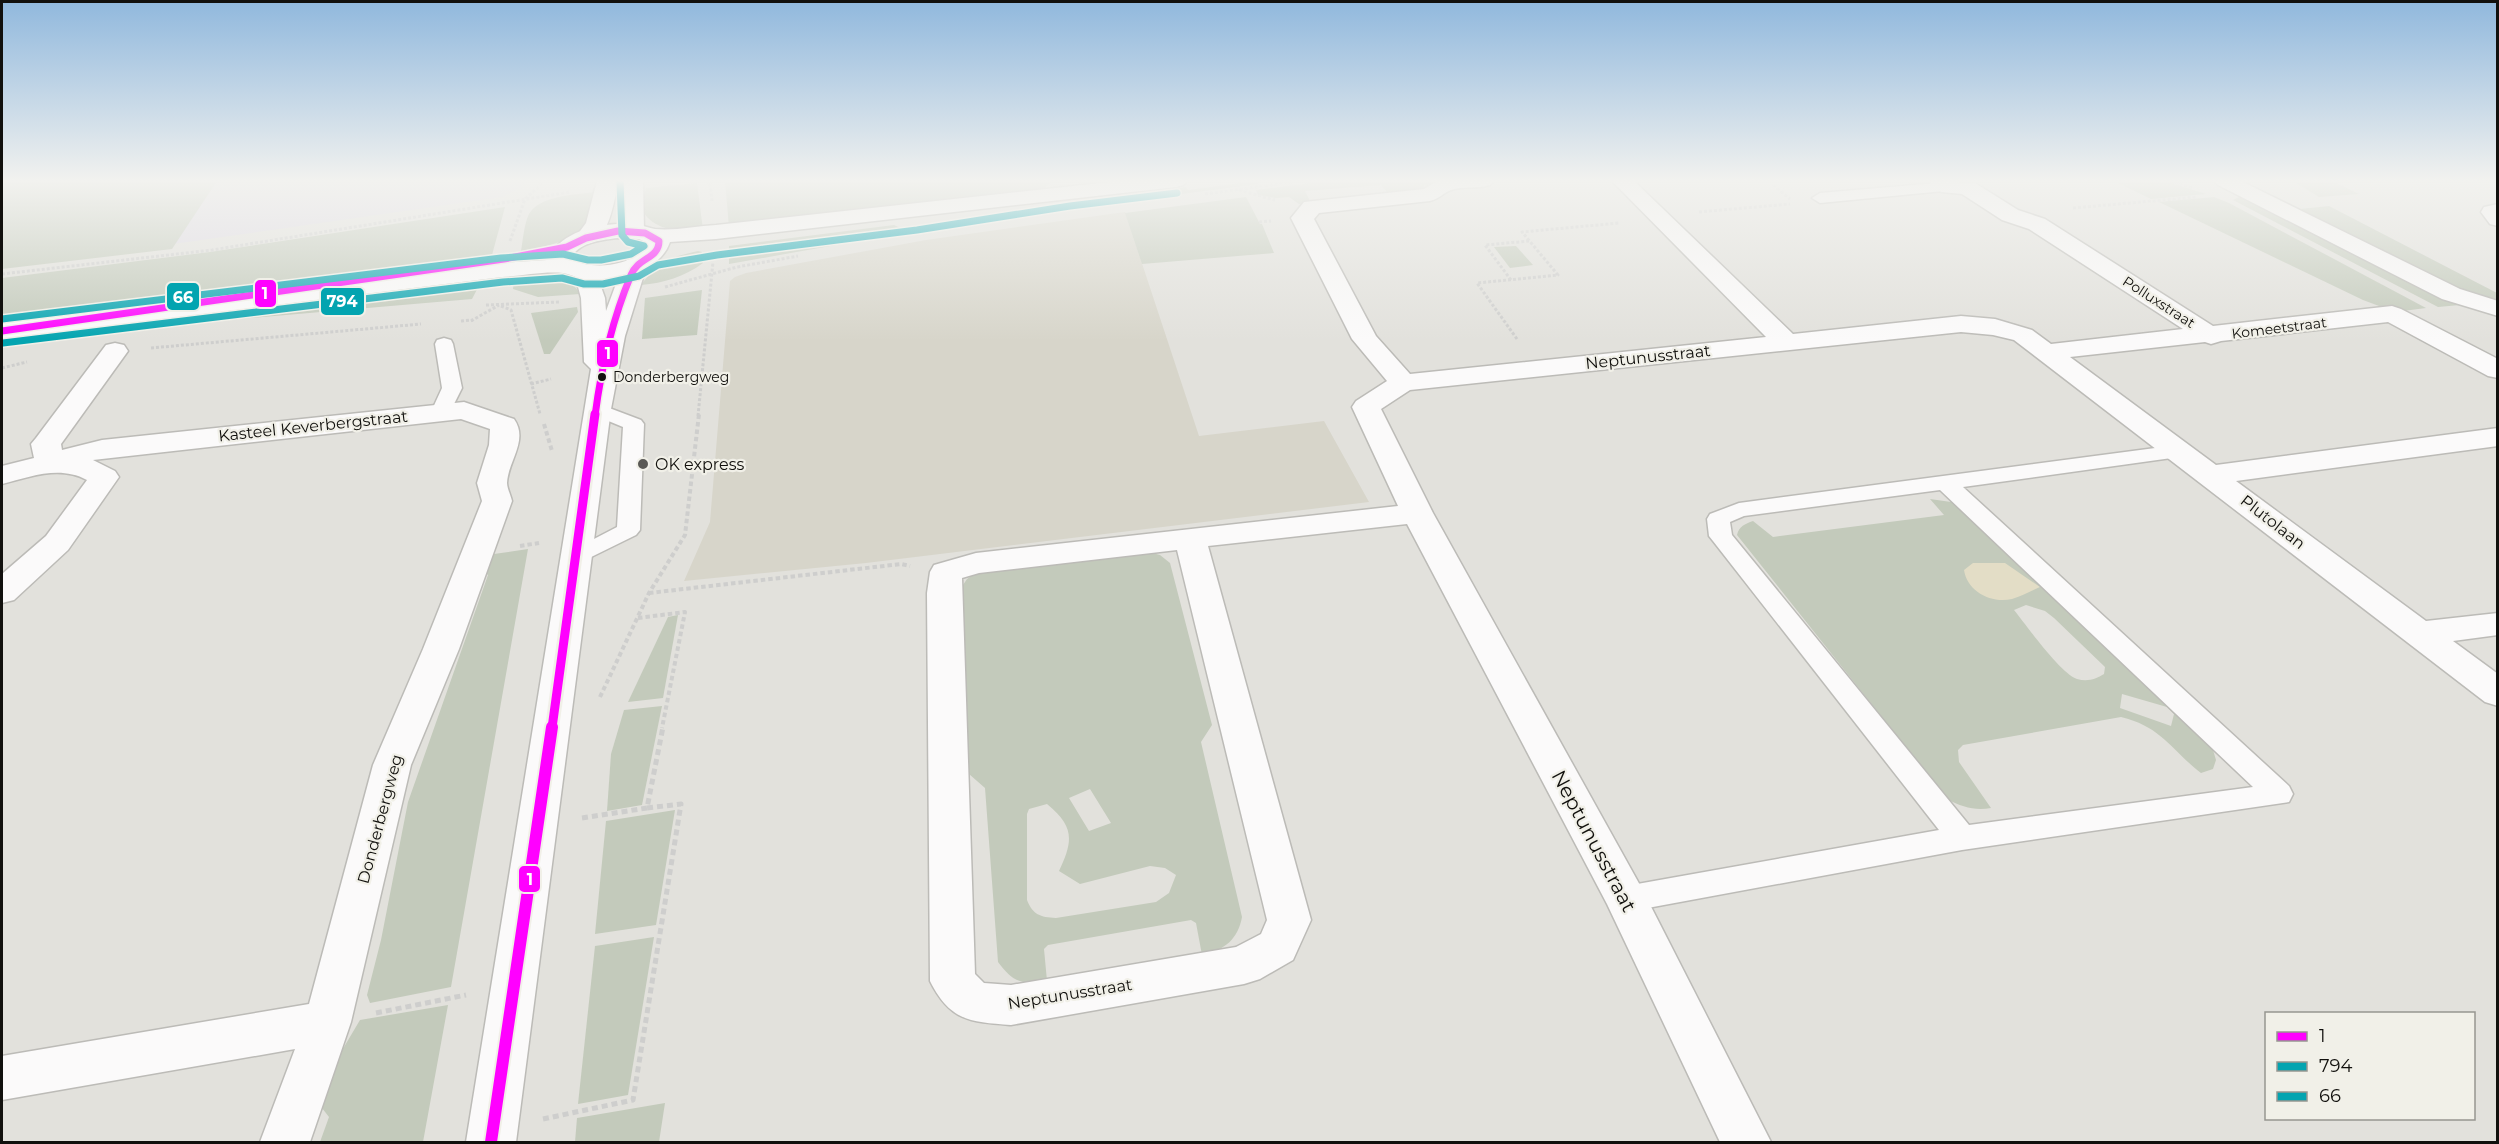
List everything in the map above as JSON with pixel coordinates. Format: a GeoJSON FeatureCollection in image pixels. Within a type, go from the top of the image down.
{"type":"FeatureCollection","features":[{"type":"Feature","properties":{"kind":"street"},"geometry":{"type":"LineString","coordinates":[[576,256],[590,234]]}},
{"type":"Feature","properties":{"kind":"street"},"geometry":{"type":"LineString","coordinates":[[10,330],[502,270],[576,256],[600,234]]}},
{"type":"Feature","properties":{"kind":"street"},"geometry":{"type":"LineString","coordinates":[[606,234],[644,246],[715,243],[784,234]]}},
{"type":"Feature","properties":{"kind":"street"},"geometry":{"type":"LineString","coordinates":[[492,1136],[578,547],[597,400],[623,294],[644,246],[642,234]]}},
{"type":"Feature","properties":{"kind":"street"},"geometry":{"type":"LineString","coordinates":[[1311,234],[1365,339],[1403,383]]}},
{"type":"Feature","properties":{"kind":"street"},"geometry":{"type":"LineString","coordinates":[[1677,234],[1788,343]]}},
{"type":"Feature","properties":{"kind":"street","name":"Polluxstraat"},"geometry":{"type":"LineString","coordinates":[[2053,234],[2211,336]]}},
{"type":"Feature","properties":{"kind":"street"},"geometry":{"type":"LineString","coordinates":[[2334,234],[2451,294],[2498,309]]}},
{"type":"Feature","properties":{"kind":"street"},"geometry":{"type":"LineString","coordinates":[[10,330],[504,259],[576,256],[611,271],[644,246]]}},
{"type":"Feature","properties":{"kind":"street"},"geometry":{"type":"LineString","coordinates":[[576,256],[593,298],[597,400]]}},
{"type":"Feature","properties":{"kind":"street","name":"Komeetstraat"},"geometry":{"type":"LineString","coordinates":[[2047,352],[2392,315],[2498,370]]}},
{"type":"Feature","properties":{"kind":"street","name":"Neptunusstraat"},"geometry":{"type":"LineString","coordinates":[[1746,1143],[1626,899],[1417,513],[1366,407],[1403,383],[1961,324],[1995,327],[2023,335],[2047,352]]}},
{"type":"Feature","properties":{"kind":"street"},"geometry":{"type":"LineString","coordinates":[[50,463],[46,444],[115,351]]}},
{"type":"Feature","properties":{"kind":"street","name":"Plutolaan"},"geometry":{"type":"LineString","coordinates":[[2047,352],[2498,693]]}},
{"type":"Feature","properties":{"kind":"street","name":"Kasteel Keverbergstraat"},"geometry":{"type":"LineString","coordinates":[[2,475],[102,449],[453,411]]}},
{"type":"Feature","properties":{"kind":"street","name":"Donderbergweg"},"geometry":{"type":"LineString","coordinates":[[285,1143],[328,1022],[392,765],[497,501],[492,483],[504,445],[504,425],[453,411]]}},
{"type":"Feature","properties":{"kind":"street"},"geometry":{"type":"LineString","coordinates":[[2212,476],[2498,437]]}},
{"type":"Feature","properties":{"kind":"street","name":"Kasteel Keverbergstraat"},"geometry":{"type":"LineString","coordinates":[[2,592],[57,543],[104,477],[163,442]]}},
{"type":"Feature","properties":{"kind":"street","name":"Kasteel Keverbergstraat"},"geometry":{"type":"LineString","coordinates":[[50,463],[87,468],[104,477]]}},
{"type":"Feature","properties":{"kind":"street"},"geometry":{"type":"LineString","coordinates":[[946,572],[976,563],[1417,513]]}},
{"type":"Feature","properties":{"kind":"street","name":"Neptunusstraat"},"geometry":{"type":"LineString","coordinates":[[946,572],[944,593],[953,981],[973,1002],[1011,1005],[1244,965],[1276,947],[1289,920],[1190,538]]}},
{"type":"Feature","properties":{"kind":"street"},"geometry":{"type":"LineString","coordinates":[[2418,634],[2498,624]]}},
{"type":"Feature","properties":{"kind":"street"},"geometry":{"type":"LineString","coordinates":[[2,1078],[328,1022]]}},
{"type":"Feature","properties":{"kind":"lane"},"geometry":{"type":"LineString","coordinates":[[444,344],[452,388],[453,411]]}},
{"type":"Feature","properties":{"kind":"lane"},"geometry":{"type":"LineString","coordinates":[[578,547],[628,530],[634,424],[597,400]]}},
{"type":"Feature","properties":{"kind":"lane"},"geometry":{"type":"LineString","coordinates":[[1962,838],[1721,536],[1718,519],[1739,510],[2178,451]]}},
{"type":"Feature","properties":{"kind":"lane"},"geometry":{"type":"LineString","coordinates":[[1626,899],[1962,838],[2278,794],[1946,483]]}},
{"type":"Feature","properties":{"kind":"path"},"geometry":{"type":"LineString","coordinates":[[2,274],[212,250],[308,234]]}},
{"type":"Feature","properties":{"kind":"path"},"geometry":{"type":"LineString","coordinates":[[504,259],[513,234]]}},
{"type":"Feature","properties":{"kind":"path"},"geometry":{"type":"LineString","coordinates":[[1525,234],[1558,275],[1477,283],[1538,369]]}},
{"type":"Feature","properties":{"kind":"path"},"geometry":{"type":"LineString","coordinates":[[1511,280],[1485,245],[1530,241]]}},
{"type":"Feature","properties":{"kind":"path"},"geometry":{"type":"LineString","coordinates":[[444,344],[462,326],[500,305]]}},
{"type":"Feature","properties":{"kind":"path"},"geometry":{"type":"LineString","coordinates":[[511,310],[537,404]]}},
{"type":"Feature","properties":{"kind":"path"},"geometry":{"type":"LineString","coordinates":[[452,321],[473,320]]}},
{"type":"Feature","properties":{"kind":"path"},"geometry":{"type":"LineString","coordinates":[[115,351],[431,323]]}},
{"type":"Feature","properties":{"kind":"path"},"geometry":{"type":"LineString","coordinates":[[2,368],[29,362]]}},
{"type":"Feature","properties":{"kind":"path"},"geometry":{"type":"LineString","coordinates":[[531,384],[551,379]]}},
{"type":"Feature","properties":{"kind":"path"},"geometry":{"type":"LineString","coordinates":[[478,553],[578,547]]}},
{"type":"Feature","properties":{"kind":"path"},"geometry":{"type":"LineString","coordinates":[[650,593],[901,564],[946,572]]}},
{"type":"Feature","properties":{"kind":"path"},"geometry":{"type":"LineString","coordinates":[[638,618],[685,612],[647,808]]}},
{"type":"Feature","properties":{"kind":"path"},"geometry":{"type":"LineString","coordinates":[[492,1136],[633,1100],[681,804],[538,825]]}},
{"type":"Feature","properties":{"kind":"path"},"geometry":{"type":"LineString","coordinates":[[328,1022],[514,986]]}},
{"type":"Feature","properties":{"kind":"shaded area"},"geometry":{"type":"Polygon","coordinates":[[[180,234],[240,234],[173,244],[180,234]]]}},
{"type":"Feature","properties":{"kind":"shaded area"},"geometry":{"type":"Polygon","coordinates":[[[966,234],[1132,234],[1199,436],[1324,421],[1369,502],[866,563],[684,581],[710,522],[730,281],[746,273],[966,234]]]}},
{"type":"Feature","properties":{"kind":"green space"},"geometry":{"type":"Polygon","coordinates":[[[2,234],[182,234],[172,249],[2,269],[2,234]]]}},
{"type":"Feature","properties":{"kind":"green space"},"geometry":{"type":"Polygon","coordinates":[[[325,234],[498,234],[492,255],[2,322],[2,278],[210,252],[325,234]]]}},
{"type":"Feature","properties":{"kind":"green space"},"geometry":{"type":"Polygon","coordinates":[[[524,234],[573,234],[560,241],[521,251],[524,234]]]}},
{"type":"Feature","properties":{"kind":"green space"},"geometry":{"type":"Polygon","coordinates":[[[820,234],[896,234],[729,264],[729,246],[820,234]]]}},
{"type":"Feature","properties":{"kind":"green space"},"geometry":{"type":"Polygon","coordinates":[[[1132,234],[1266,234],[1274,253],[1142,264],[1132,234]]]}},
{"type":"Feature","properties":{"kind":"green space"},"geometry":{"type":"Polygon","coordinates":[[[2226,234],[2288,234],[2426,308],[2395,312],[2363,300],[2226,234]]]}},
{"type":"Feature","properties":{"kind":"green space"},"geometry":{"type":"Polygon","coordinates":[[[2299,234],[2315,234],[2411,284],[2460,305],[2438,307],[2299,234]]]}},
{"type":"Feature","properties":{"kind":"green space"},"geometry":{"type":"Polygon","coordinates":[[[2350,234],[2384,234],[2497,293],[2497,301],[2457,289],[2350,234]]]}},
{"type":"Feature","properties":{"kind":"green space"},"geometry":{"type":"Polygon","coordinates":[[[1516,246],[1533,265],[1510,268],[1494,247],[1516,246]]]}},
{"type":"Feature","properties":{"kind":"green space"},"geometry":{"type":"Polygon","coordinates":[[[698,251],[702,252],[703,263],[696,268],[658,283],[641,285],[653,271],[665,262],[698,251]]]}},
{"type":"Feature","properties":{"kind":"green space"},"geometry":{"type":"Polygon","coordinates":[[[539,272],[562,277],[580,294],[538,297],[513,289],[515,273],[539,272]]]}},
{"type":"Feature","properties":{"kind":"green space"},"geometry":{"type":"Polygon","coordinates":[[[484,276],[472,299],[156,326],[2,346],[2,337],[484,276]]]}},
{"type":"Feature","properties":{"kind":"green space"},"geometry":{"type":"Polygon","coordinates":[[[702,290],[697,335],[642,339],[645,298],[702,290]]]}},
{"type":"Feature","properties":{"kind":"green space"},"geometry":{"type":"Polygon","coordinates":[[[577,307],[578,312],[550,354],[544,354],[531,313],[577,307]]]}},
{"type":"Feature","properties":{"kind":"green space"},"geometry":{"type":"Polygon","coordinates":[[[1930,499],[1961,506],[2204,740],[2213,750],[2216,760],[2213,769],[2201,773],[2156,733],[2135,721],[2121,717],[1963,745],[1958,750],[1959,762],[1991,808],[1974,809],[1953,802],[1947,799],[1737,535],[1741,527],[1753,521],[1773,537],[1944,515],[1930,499]],[[2026,605],[2014,610],[2062,668],[2081,680],[2092,679],[2104,674],[2105,667],[2054,618],[2045,611],[2026,605]],[[2122,694],[2120,708],[2171,726],[2174,714],[2167,707],[2122,694]]]}},
{"type":"Feature","properties":{"kind":"green space"},"geometry":{"type":"Polygon","coordinates":[[[528,549],[451,987],[370,1003],[367,995],[381,940],[408,802],[488,575],[479,566],[494,554],[528,549]]]}},
{"type":"Feature","properties":{"kind":"green space"},"geometry":{"type":"Polygon","coordinates":[[[1149,552],[1160,555],[1170,563],[1212,725],[1201,742],[1242,917],[1234,937],[1224,947],[1202,955],[1196,923],[1191,920],[1048,945],[1044,949],[1047,981],[1019,981],[1009,975],[998,962],[985,788],[969,774],[959,591],[967,579],[977,572],[1149,552]],[[1090,789],[1069,798],[1089,831],[1111,823],[1090,789]],[[1047,804],[1029,809],[1027,814],[1027,900],[1035,912],[1041,916],[1056,918],[1156,902],[1169,893],[1176,875],[1165,868],[1150,866],[1080,884],[1059,871],[1067,851],[1069,835],[1063,820],[1047,804]]]}},
{"type":"Feature","properties":{"kind":"green space"},"geometry":{"type":"Polygon","coordinates":[[[678,615],[663,698],[628,702],[668,617],[678,615]]]}},
{"type":"Feature","properties":{"kind":"green space"},"geometry":{"type":"Polygon","coordinates":[[[662,706],[642,805],[607,811],[611,754],[624,710],[662,706]]]}},
{"type":"Feature","properties":{"kind":"green space"},"geometry":{"type":"Polygon","coordinates":[[[675,810],[656,925],[595,934],[606,821],[675,810]]]}},
{"type":"Feature","properties":{"kind":"green space"},"geometry":{"type":"Polygon","coordinates":[[[654,937],[628,1095],[578,1104],[595,946],[654,937]]]}},
{"type":"Feature","properties":{"kind":"green space"},"geometry":{"type":"Polygon","coordinates":[[[448,1005],[423,1142],[320,1142],[329,1117],[315,1099],[326,1063],[344,1047],[360,1020],[448,1005]]]}},
{"type":"Feature","properties":{"kind":"green space"},"geometry":{"type":"Polygon","coordinates":[[[665,1103],[659,1142],[575,1142],[577,1118],[665,1103]]]}},
{"type":"Feature","properties":{"kind":"sand"},"geometry":{"type":"Polygon","coordinates":[[[1973,563],[2005,563],[2040,587],[2012,599],[1988,598],[1975,590],[1966,577],[1964,570],[1973,563]]]}},
{"type":"Feature","properties":{"kind":"transit line","name":"1"},"geometry":{"type":"LineString","coordinates":[[2,331],[504,259],[567,247],[586,238],[603,234]]}},
{"type":"Feature","properties":{"kind":"transit line","name":"66"},"geometry":{"type":"LineString","coordinates":[[2,319],[501,258],[563,254],[588,260],[601,260],[631,254],[644,246],[628,242],[622,234]]}},
{"type":"Feature","properties":{"kind":"transit line","name":"1"},"geometry":{"type":"LineString","coordinates":[[491,1142],[577,557],[598,392],[623,294],[635,265],[654,254],[659,247],[659,241],[647,234]]}},
{"type":"Feature","properties":{"kind":"transit line","name":"794"},"geometry":{"type":"LineString","coordinates":[[3,343],[503,282],[562,278],[584,284],[603,284],[639,276],[658,265],[717,255],[882,234]]}},
{"type":"Feature","properties":{"kind":"place","name":"Donderbergweg"},"geometry":{"type":"Point","coordinates":[602,377]}},
{"type":"Feature","properties":{"kind":"place","name":"OK express"},"geometry":{"type":"Point","coordinates":[643,464]}}]}
